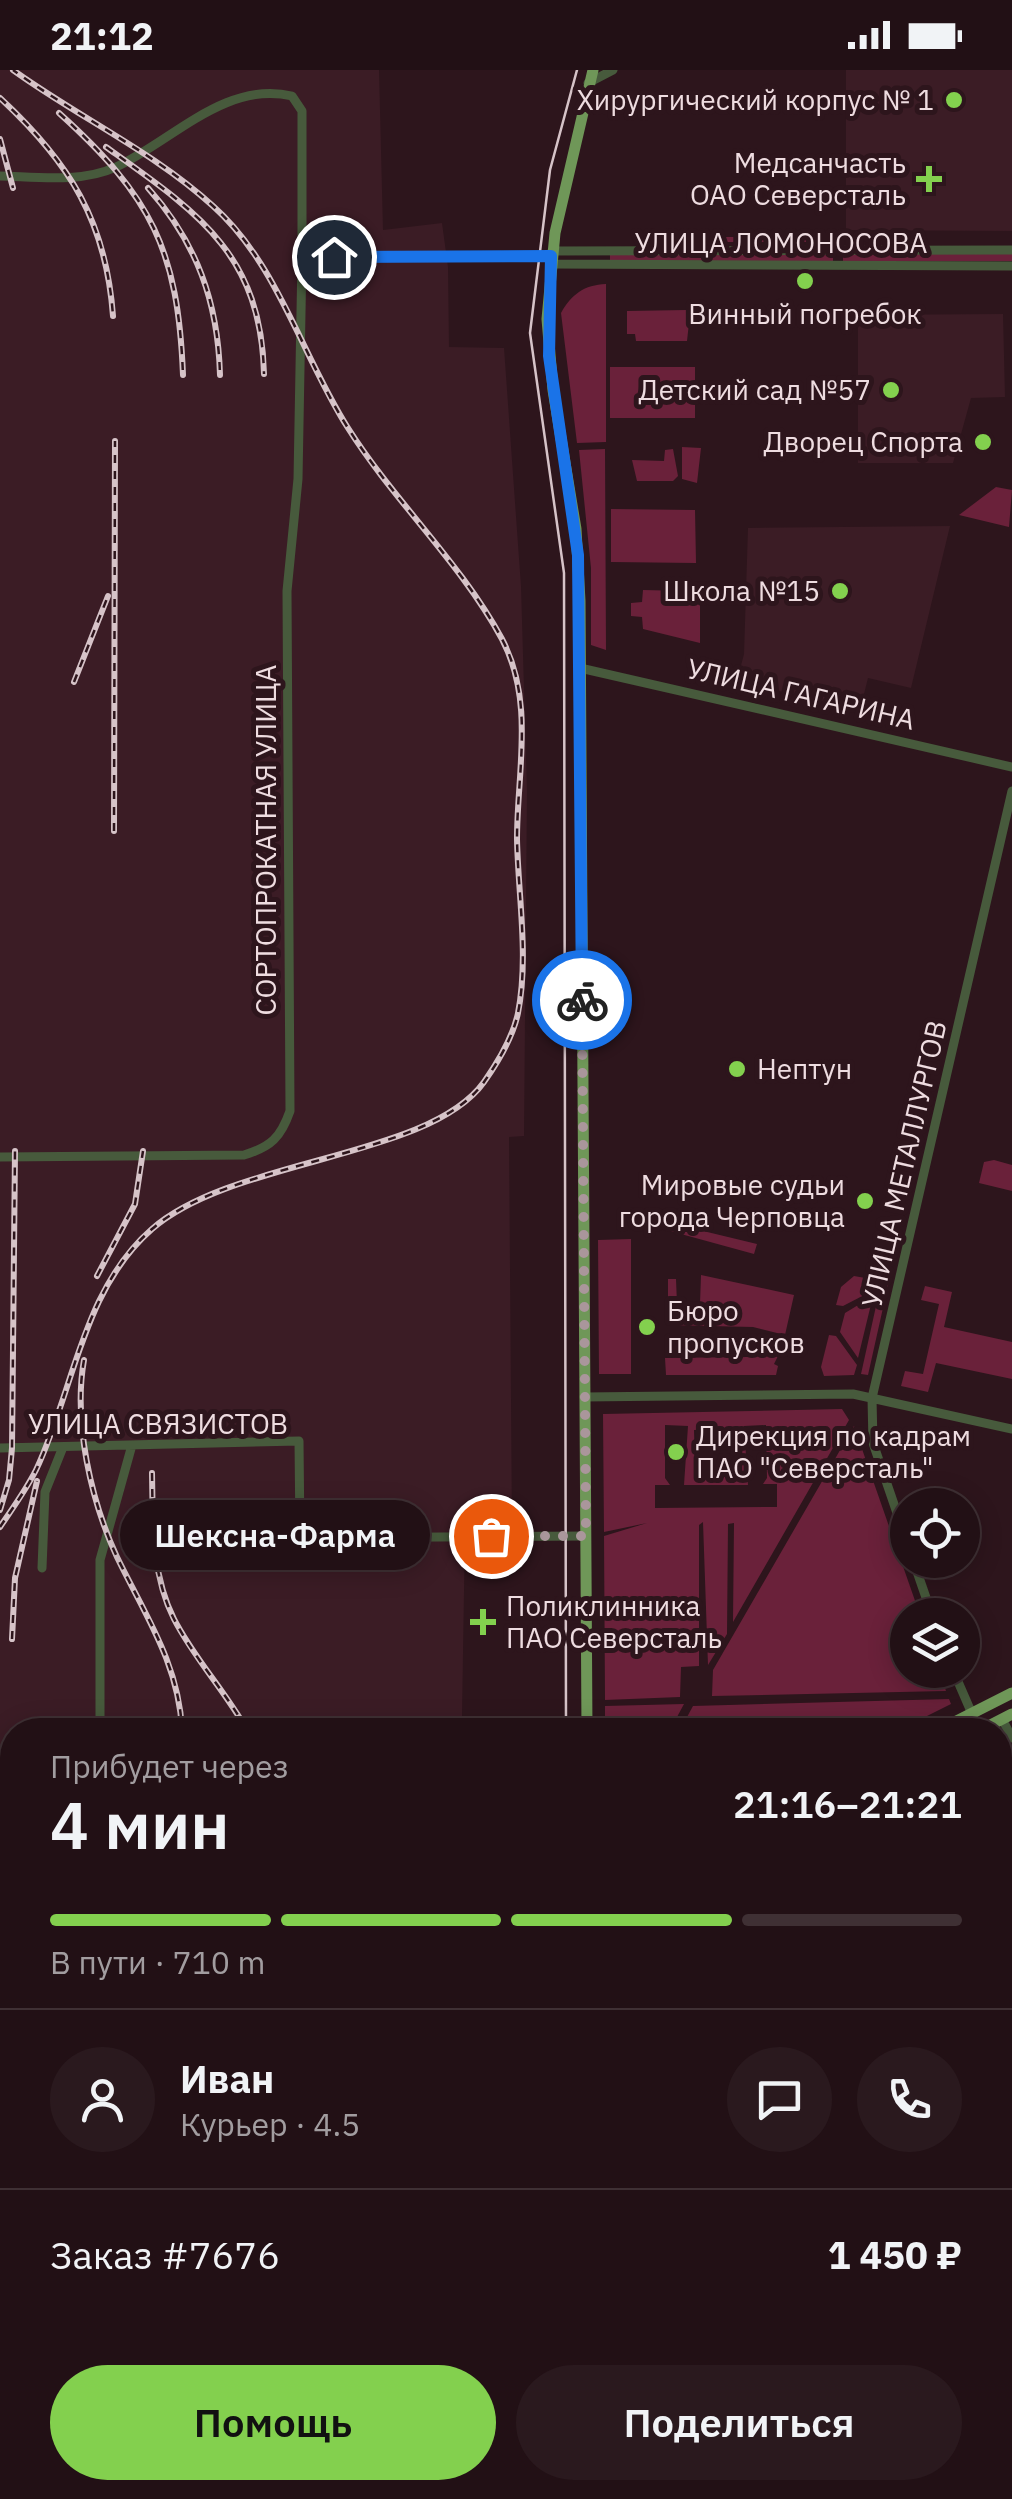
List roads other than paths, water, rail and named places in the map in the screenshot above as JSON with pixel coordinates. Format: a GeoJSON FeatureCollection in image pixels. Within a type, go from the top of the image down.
{"type":"FeatureCollection","features":[{"type":"Feature","properties":{"kind":"main road"},"geometry":{"type":"LineString","coordinates":[[587,1718],[577,542],[549,356],[551,257],[588,74]]}},
{"type":"Feature","properties":{"kind":"main road"},"geometry":{"type":"LineString","coordinates":[[962,1718],[1012,1693]]}},
{"type":"Feature","properties":{"kind":"street"},"geometry":{"type":"LineString","coordinates":[[588,74],[612,70]]}},
{"type":"Feature","properties":{"kind":"street","name":"СОРТОПРОКАТНАЯ УЛИЦА"},"geometry":{"type":"LineString","coordinates":[[0,176],[93,175],[116,168],[238,97],[277,92],[292,96],[302,111],[298,479],[287,591],[290,1110],[274,1141],[244,1155],[0,1157]]}},
{"type":"Feature","properties":{"kind":"street"},"geometry":{"type":"LineString","coordinates":[[837,250],[837,265]]}},
{"type":"Feature","properties":{"kind":"street","name":"УЛИЦА ЛОМОНОСОВА"},"geometry":{"type":"LineString","coordinates":[[551,257],[1012,250]]}},
{"type":"Feature","properties":{"kind":"street"},"geometry":{"type":"LineString","coordinates":[[302,258],[551,257]]}},
{"type":"Feature","properties":{"kind":"street","name":"УЛИЦА ЛОМОНОСОВА"},"geometry":{"type":"LineString","coordinates":[[551,257],[1012,266]]}},
{"type":"Feature","properties":{"kind":"street","name":"УЛИЦА ГАГАРИНА"},"geometry":{"type":"LineString","coordinates":[[580,668],[1012,767]]}},
{"type":"Feature","properties":{"kind":"street","name":"УЛИЦА МЕТАЛЛУРГОВ"},"geometry":{"type":"LineString","coordinates":[[890,1492],[873,1442],[872,1398],[1012,790]]}},
{"type":"Feature","properties":{"kind":"street"},"geometry":{"type":"LineString","coordinates":[[584,1397],[819,1394],[872,1398],[1012,1429]]}},
{"type":"Feature","properties":{"kind":"street","name":"УЛИЦА СВЯЗИСТОВ"},"geometry":{"type":"LineString","coordinates":[[0,1448],[299,1441],[300,1538],[586,1536]]}},
{"type":"Feature","properties":{"kind":"street"},"geometry":{"type":"LineString","coordinates":[[100,1718],[100,1560],[132,1445]]}},
{"type":"Feature","properties":{"kind":"street"},"geometry":{"type":"LineString","coordinates":[[42,1568],[46,1492],[63,1447]]}},
{"type":"Feature","properties":{"kind":"street"},"geometry":{"type":"LineString","coordinates":[[960,1688],[972,1718]]}},
{"type":"Feature","properties":{"kind":"tram line"},"geometry":{"type":"LineString","coordinates":[[566,1718],[564,573],[530,333],[550,170],[577,70]]}},
{"type":"Feature","properties":{"kind":"railway"},"geometry":{"type":"LineString","coordinates":[[0,1527],[36,1470],[95,1311],[128,1254],[152,1229],[187,1205],[230,1187],[376,1144],[457,1108],[484,1082],[509,1040],[518,1013],[523,970],[517,839],[521,712],[512,663],[502,639],[467,584],[348,428],[272,283],[236,229],[166,169],[13,70]]}},
{"type":"Feature","properties":{"kind":"railway"},"geometry":{"type":"LineString","coordinates":[[0,98],[46,146],[80,196],[102,251],[113,316]]}},
{"type":"Feature","properties":{"kind":"railway"},"geometry":{"type":"LineString","coordinates":[[59,113],[117,172],[154,229],[175,293],[183,375]]}},
{"type":"Feature","properties":{"kind":"railway"},"geometry":{"type":"LineString","coordinates":[[0,139],[13,188]]}},
{"type":"Feature","properties":{"kind":"railway"},"geometry":{"type":"LineString","coordinates":[[106,147],[195,215],[237,266],[251,297],[260,332],[264,374]]}},
{"type":"Feature","properties":{"kind":"railway"},"geometry":{"type":"LineString","coordinates":[[148,188],[180,230],[202,275],[215,323],[220,375]]}},
{"type":"Feature","properties":{"kind":"railway"},"geometry":{"type":"LineString","coordinates":[[114,831],[115,441]]}},
{"type":"Feature","properties":{"kind":"railway"},"geometry":{"type":"LineString","coordinates":[[74,682],[108,596]]}},
{"type":"Feature","properties":{"kind":"railway"},"geometry":{"type":"LineString","coordinates":[[0,1510],[9,1480],[12,1448],[15,1151]]}},
{"type":"Feature","properties":{"kind":"railway"},"geometry":{"type":"LineString","coordinates":[[97,1276],[135,1204],[143,1151]]}},
{"type":"Feature","properties":{"kind":"railway"},"geometry":{"type":"LineString","coordinates":[[84,1360],[81,1409],[92,1486],[117,1557],[167,1662],[180,1718]]}},
{"type":"Feature","properties":{"kind":"railway"},"geometry":{"type":"LineString","coordinates":[[152,1473],[155,1547],[166,1602],[182,1633],[239,1718]]}},
{"type":"Feature","properties":{"kind":"railway"},"geometry":{"type":"LineString","coordinates":[[12,1639],[15,1578],[37,1481]]}},
{"type":"Feature","properties":{"kind":"place","name":"Хирургический корпус № 1"},"geometry":{"type":"Point","coordinates":[954,100]}},
{"type":"Feature","properties":{"kind":"place","name":"Медсанчасть ОАО Северсталь"},"geometry":{"type":"Point","coordinates":[929,179]}},
{"type":"Feature","properties":{"kind":"place","name":"Винный погребок"},"geometry":{"type":"Point","coordinates":[805,281]}},
{"type":"Feature","properties":{"kind":"place","name":"Детский сад №57"},"geometry":{"type":"Point","coordinates":[891,390]}},
{"type":"Feature","properties":{"kind":"place","name":"Дворец Спорта"},"geometry":{"type":"Point","coordinates":[983,442]}},
{"type":"Feature","properties":{"kind":"place","name":"Школа №15"},"geometry":{"type":"Point","coordinates":[840,591]}},
{"type":"Feature","properties":{"kind":"place","name":"Нептун"},"geometry":{"type":"Point","coordinates":[737,1069]}},
{"type":"Feature","properties":{"kind":"place","name":"Мировые судьи города Черповца"},"geometry":{"type":"Point","coordinates":[865,1201]}},
{"type":"Feature","properties":{"kind":"place","name":"Бюро пропусков"},"geometry":{"type":"Point","coordinates":[647,1327]}},
{"type":"Feature","properties":{"kind":"place","name":"Дирекция по кадрам ПАО \"Северсталь\""},"geometry":{"type":"Point","coordinates":[676,1452]}},
{"type":"Feature","properties":{"kind":"place","name":"Шексна-Фарма"},"geometry":{"type":"Point","coordinates":[491,1536]}},
{"type":"Feature","properties":{"kind":"place","name":"Поликлинника ПАО Северсталь"},"geometry":{"type":"Point","coordinates":[483,1622]}}]}
